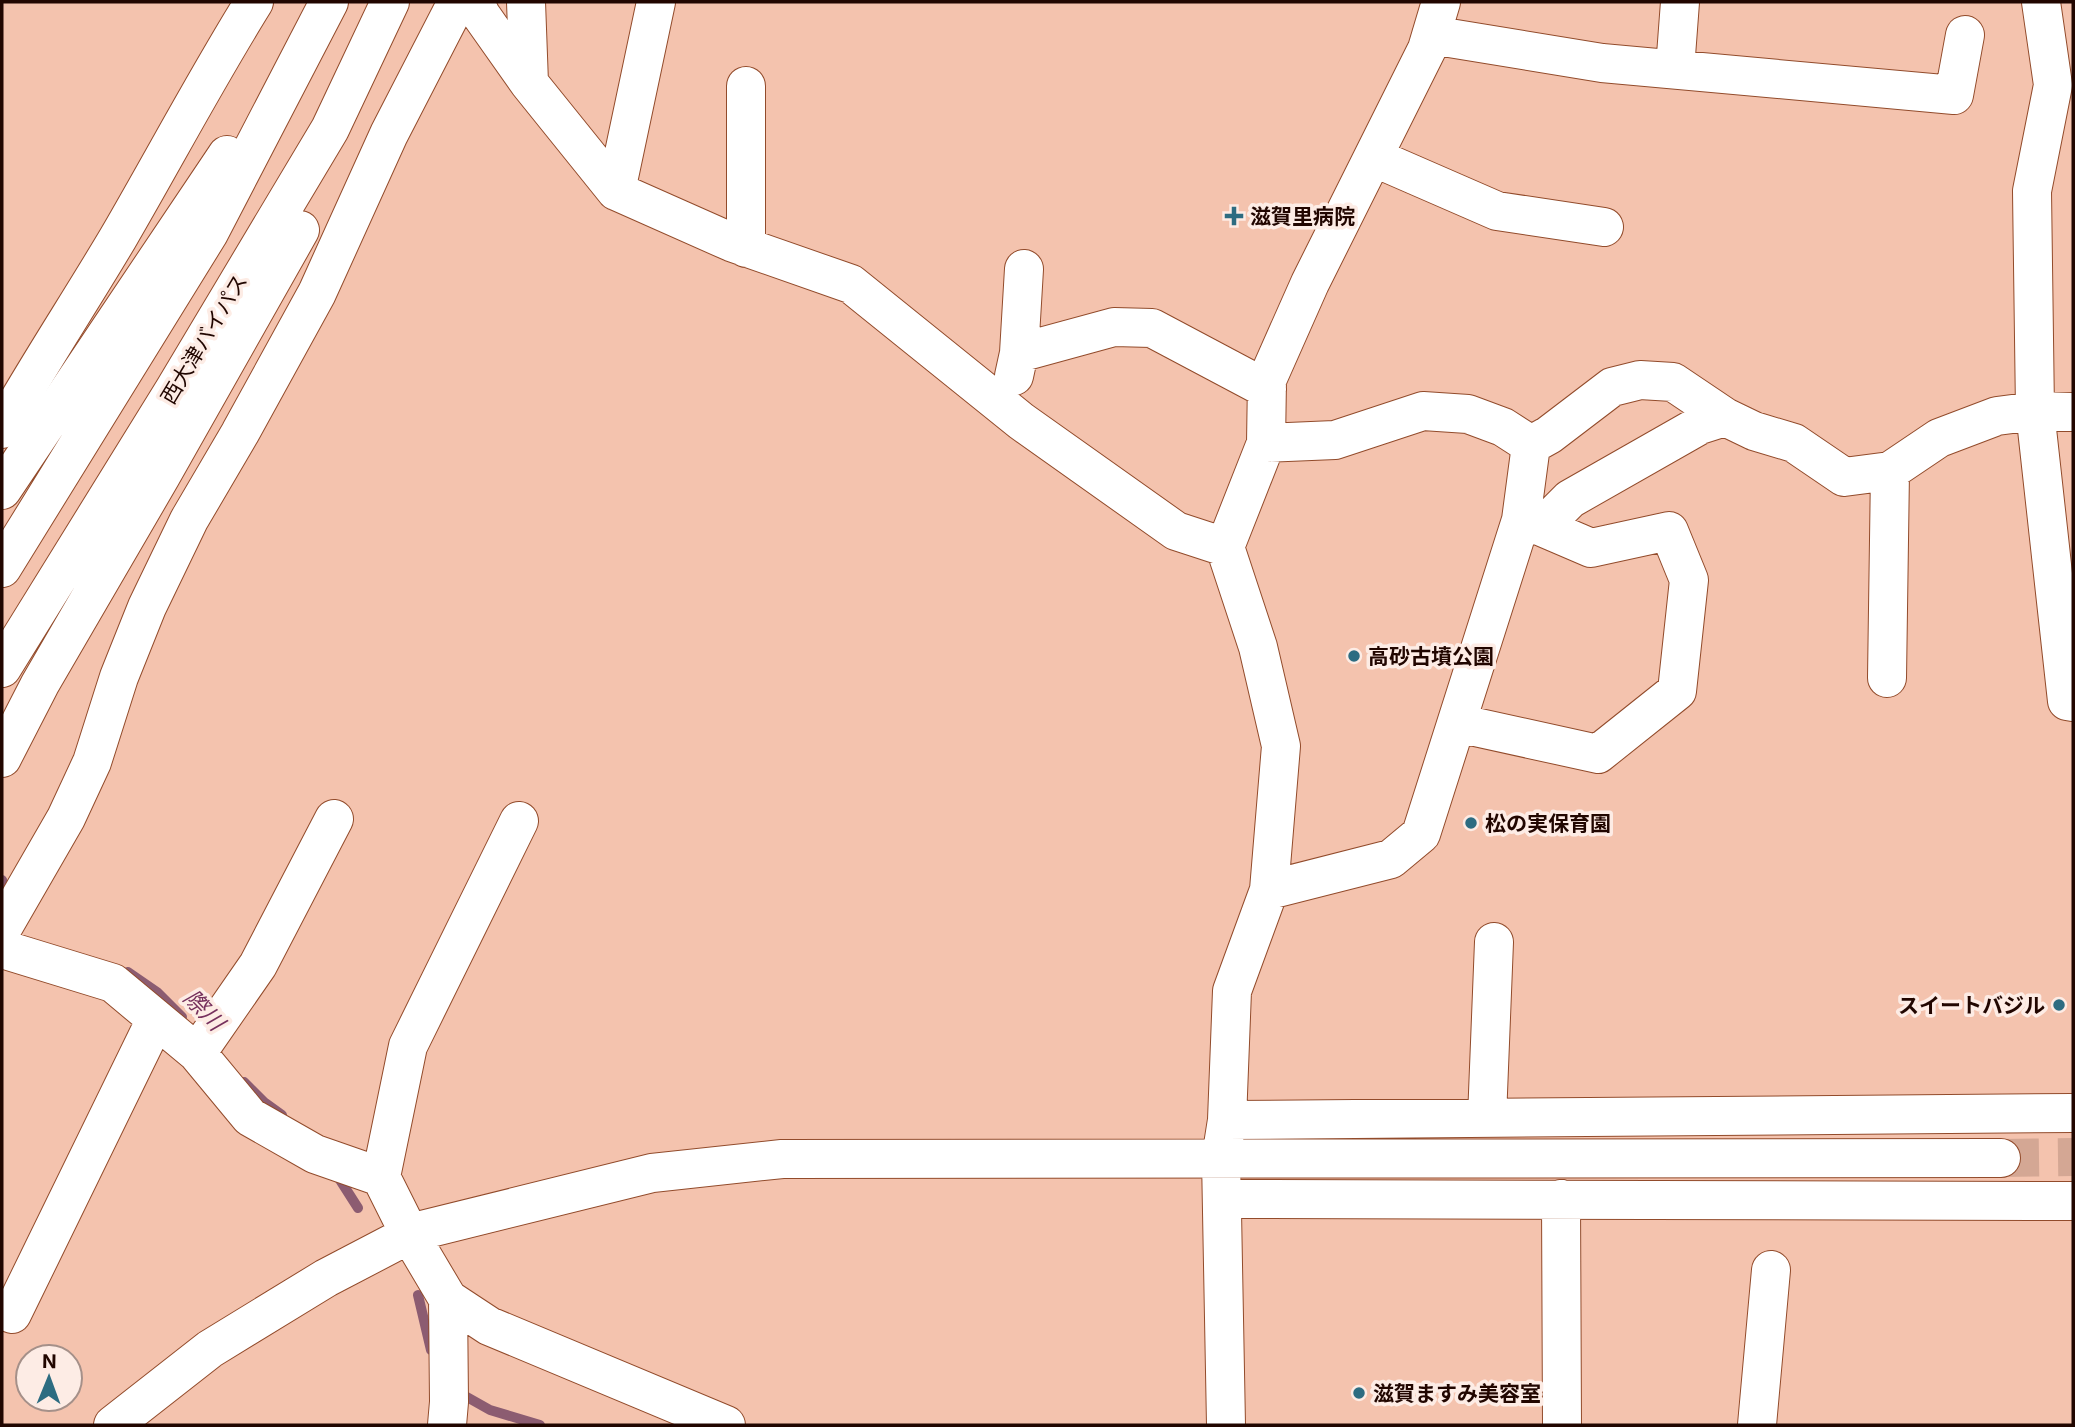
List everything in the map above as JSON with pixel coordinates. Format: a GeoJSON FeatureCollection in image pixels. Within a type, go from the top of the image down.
{"type":"FeatureCollection","features":[{"type":"Feature","properties":{"kind":"main road"},"geometry":{"type":"LineString","coordinates":[[2,429],[34,372],[117,239],[220,56],[254,2]]}},
{"type":"Feature","properties":{"kind":"main road","name":"西大津バイパス"},"geometry":{"type":"LineString","coordinates":[[2,668],[174,390],[330,129],[390,2]]}},
{"type":"Feature","properties":{"kind":"main road"},"geometry":{"type":"LineString","coordinates":[[2,929],[66,818],[92,762],[123,665],[183,532],[317,293],[389,134],[457,2]]}},
{"type":"Feature","properties":{"kind":"main road"},"geometry":{"type":"LineString","coordinates":[[475,2],[481,15],[529,83],[616,191],[746,248],[851,284],[1007,408],[1176,531],[1225,548]]}},
{"type":"Feature","properties":{"kind":"main road"},"geometry":{"type":"LineString","coordinates":[[526,2],[529,83]]}},
{"type":"Feature","properties":{"kind":"main road"},"geometry":{"type":"LineString","coordinates":[[616,191],[656,2]]}},
{"type":"Feature","properties":{"kind":"main road"},"geometry":{"type":"LineString","coordinates":[[1675,69],[1680,2]]}},
{"type":"Feature","properties":{"kind":"main road"},"geometry":{"type":"LineString","coordinates":[[2041,2],[2053,85],[2061,105],[2032,191],[2035,411],[2067,701],[2073,702]]}},
{"type":"Feature","properties":{"kind":"main road"},"geometry":{"type":"LineString","coordinates":[[2,490],[325,10]]}},
{"type":"Feature","properties":{"kind":"main road"},"geometry":{"type":"LineString","coordinates":[[2,568],[209,233],[325,10]]}},
{"type":"Feature","properties":{"kind":"main road"},"geometry":{"type":"LineString","coordinates":[[1226,1425],[1221,1158],[1227,1120],[1232,991],[1269,890],[1281,746],[1258,647],[1225,548],[1266,443],[1267,380],[1310,283],[1427,49],[1436,18],[1602,62],[1954,95],[1965,35]]}},
{"type":"Feature","properties":{"kind":"main road"},"geometry":{"type":"LineString","coordinates":[[746,86],[746,248]]}},
{"type":"Feature","properties":{"kind":"main road"},"geometry":{"type":"LineString","coordinates":[[2,758],[26,710],[303,225],[330,129]]}},
{"type":"Feature","properties":{"kind":"main road"},"geometry":{"type":"LineString","coordinates":[[1373,157],[1497,211],[1604,227]]}},
{"type":"Feature","properties":{"kind":"main road"},"geometry":{"type":"LineString","coordinates":[[1007,408],[1019,354],[1024,269]]}},
{"type":"Feature","properties":{"kind":"main road"},"geometry":{"type":"LineString","coordinates":[[1019,354],[1114,327],[1152,328],[1267,388]]}},
{"type":"Feature","properties":{"kind":"main road"},"geometry":{"type":"LineString","coordinates":[[1531,445],[1549,435],[1612,387],[1640,380],[1673,382],[1725,416],[1754,431],[1794,443],[1844,477],[1890,471],[1939,438],[1997,416],[2035,411],[2073,412]]}},
{"type":"Feature","properties":{"kind":"main road"},"geometry":{"type":"LineString","coordinates":[[1266,443],[1335,440],[1423,411],[1468,414],[1503,428],[1531,445]]}},
{"type":"Feature","properties":{"kind":"main road"},"geometry":{"type":"LineString","coordinates":[[1532,523],[1700,425],[1725,416]]}},
{"type":"Feature","properties":{"kind":"main road"},"geometry":{"type":"LineString","coordinates":[[1269,890],[1391,859],[1421,834],[1457,723],[1532,523],[1528,485],[1531,445]]}},
{"type":"Feature","properties":{"kind":"main road"},"geometry":{"type":"LineString","coordinates":[[1887,678],[1890,471]]}},
{"type":"Feature","properties":{"kind":"main road"},"geometry":{"type":"LineString","coordinates":[[1457,723],[1598,754],[1677,691],[1689,580],[1670,531],[1591,548],[1532,523]]}},
{"type":"Feature","properties":{"kind":"main road"},"geometry":{"type":"LineString","coordinates":[[205,1042],[258,965],[334,819]]}},
{"type":"Feature","properties":{"kind":"main road"},"geometry":{"type":"LineString","coordinates":[[368,1173],[408,1046],[519,821]]}},
{"type":"Feature","properties":{"kind":"main road"},"geometry":{"type":"LineString","coordinates":[[1487,1118],[1494,942]]}},
{"type":"Feature","properties":{"kind":"main road"},"geometry":{"type":"LineString","coordinates":[[2,948],[113,983],[156,1019],[205,1042],[250,1117],[315,1154],[368,1173],[410,1235],[448,1299],[489,1326],[726,1425]]}},
{"type":"Feature","properties":{"kind":"main road"},"geometry":{"type":"LineString","coordinates":[[12,1314],[156,1019]]}},
{"type":"Feature","properties":{"kind":"main road"},"geometry":{"type":"LineString","coordinates":[[1227,1120],[2073,1112]]}},
{"type":"Feature","properties":{"kind":"main road"},"geometry":{"type":"LineString","coordinates":[[113,1425],[210,1349],[326,1278],[414,1232],[652,1173],[782,1159],[2001,1158]]}},
{"type":"Feature","properties":{"kind":"main road"},"geometry":{"type":"LineString","coordinates":[[1222,1199],[2073,1200]]}},
{"type":"Feature","properties":{"kind":"main road"},"geometry":{"type":"LineString","coordinates":[[1561,1199],[1562,1425]]}},
{"type":"Feature","properties":{"kind":"main road"},"geometry":{"type":"LineString","coordinates":[[1757,1425],[1771,1270]]}},
{"type":"Feature","properties":{"kind":"main road"},"geometry":{"type":"LineString","coordinates":[[448,1299],[448,1414]]}},
{"type":"Feature","properties":{"kind":"waterway","name":"際川"},"geometry":{"type":"LineString","coordinates":[[2,880],[9,900]]}},
{"type":"Feature","properties":{"kind":"waterway","name":"際川"},"geometry":{"type":"LineString","coordinates":[[128,972],[157,992],[182,1017]]}},
{"type":"Feature","properties":{"kind":"waterway","name":"際川"},"geometry":{"type":"LineString","coordinates":[[244,1082],[282,1115]]}},
{"type":"Feature","properties":{"kind":"waterway","name":"際川"},"geometry":{"type":"LineString","coordinates":[[335,1172],[358,1208]]}},
{"type":"Feature","properties":{"kind":"waterway","name":"際川"},"geometry":{"type":"LineString","coordinates":[[418,1295],[431,1350]]}},
{"type":"Feature","properties":{"kind":"waterway","name":"際川"},"geometry":{"type":"LineString","coordinates":[[458,1392],[490,1410],[540,1425]]}},
{"type":"Feature","properties":{"kind":"tunnel"},"geometry":{"type":"LineString","coordinates":[[2001,1158],[2073,1157]]}},
{"type":"Feature","properties":{"kind":"place","name":"滋賀里病院"},"geometry":{"type":"Point","coordinates":[1234,216]}},
{"type":"Feature","properties":{"kind":"place","name":"高砂古墳公園"},"geometry":{"type":"Point","coordinates":[1354,656]}},
{"type":"Feature","properties":{"kind":"place","name":"松の実保育園"},"geometry":{"type":"Point","coordinates":[1471,823]}},
{"type":"Feature","properties":{"kind":"place","name":"スイートバジル"},"geometry":{"type":"Point","coordinates":[2059,1005]}},
{"type":"Feature","properties":{"kind":"place","name":"滋賀ますみ美容室"},"geometry":{"type":"Point","coordinates":[1359,1393]}}]}
